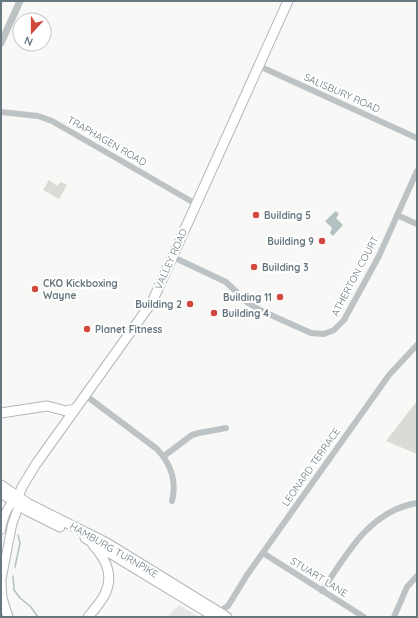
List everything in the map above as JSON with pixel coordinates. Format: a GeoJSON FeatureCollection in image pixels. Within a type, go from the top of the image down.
{"type":"FeatureCollection","features":[{"type":"Feature","properties":{"kind":"main road","name":"VALLEY ROAD"},"geometry":{"type":"LineString","coordinates":[[1,530],[5,513],[16,501],[30,474],[152,302],[288,1]]}},
{"type":"Feature","properties":{"kind":"main road"},"geometry":{"type":"LineString","coordinates":[[1,413],[47,406],[66,410],[75,410]]}},
{"type":"Feature","properties":{"kind":"main road"},"geometry":{"type":"LineString","coordinates":[[38,408],[52,410],[68,419]]}},
{"type":"Feature","properties":{"kind":"main road","name":"HAMBURG TURNPIKE"},"geometry":{"type":"LineString","coordinates":[[1,484],[16,501],[39,509],[107,543],[223,614]]}},
{"type":"Feature","properties":{"kind":"main road"},"geometry":{"type":"LineString","coordinates":[[1,493],[44,519],[88,540],[223,614]]}},
{"type":"Feature","properties":{"kind":"main road","name":"VALLEY ROAD"},"geometry":{"type":"LineString","coordinates":[[1,582],[16,501]]}},
{"type":"Feature","properties":{"kind":"main road"},"geometry":{"type":"LineString","coordinates":[[88,540],[107,563],[108,581],[105,594],[88,617]]}},
{"type":"Feature","properties":{"kind":"main road"},"geometry":{"type":"LineString","coordinates":[[1,582],[2,598],[8,617]]}},
{"type":"Feature","properties":{"kind":"street"},"geometry":{"type":"LineString","coordinates":[[1,43],[3,31],[20,1]]}},
{"type":"Feature","properties":{"kind":"street","name":"SALISBURY ROAD"},"geometry":{"type":"LineString","coordinates":[[259,66],[417,138]]}},
{"type":"Feature","properties":{"kind":"street","name":"TRAPHAGEN ROAD"},"geometry":{"type":"LineString","coordinates":[[1,112],[38,116],[52,121],[196,204]]}},
{"type":"Feature","properties":{"kind":"street","name":"ATHERTON COURT"},"geometry":{"type":"LineString","coordinates":[[173,257],[226,282],[248,303],[262,311],[311,333],[324,334],[334,330],[344,320],[373,267],[417,171]]}},
{"type":"Feature","properties":{"kind":"street"},"geometry":{"type":"LineString","coordinates":[[397,215],[417,224]]}},
{"type":"Feature","properties":{"kind":"street","name":"LEONARD TERRACE"},"geometry":{"type":"LineString","coordinates":[[223,614],[263,553],[389,374],[417,344]]}},
{"type":"Feature","properties":{"kind":"street"},"geometry":{"type":"LineString","coordinates":[[85,395],[157,449],[164,456],[173,475],[175,492],[172,501]]}},
{"type":"Feature","properties":{"kind":"street"},"geometry":{"type":"LineString","coordinates":[[164,456],[192,435],[199,432],[226,428]]}},
{"type":"Feature","properties":{"kind":"street"},"geometry":{"type":"LineString","coordinates":[[322,591],[354,543],[371,525],[396,509],[417,503]]}},
{"type":"Feature","properties":{"kind":"street","name":"STUART LANE"},"geometry":{"type":"LineString","coordinates":[[263,553],[364,617]]}},
{"type":"Feature","properties":{"kind":"street"},"geometry":{"type":"LineString","coordinates":[[394,617],[403,594],[417,576]]}},
{"type":"Feature","properties":{"kind":"shaded area"},"geometry":{"type":"Polygon","coordinates":[[[49,180],[57,186],[61,182],[67,185],[59,199],[43,190],[49,180]]]}},
{"type":"Feature","properties":{"kind":"shaded area"},"geometry":{"type":"Polygon","coordinates":[[[336,211],[339,214],[336,218],[343,225],[333,236],[330,233],[332,228],[325,221],[336,211]]]}},
{"type":"Feature","properties":{"kind":"shaded area"},"geometry":{"type":"Polygon","coordinates":[[[417,401],[417,454],[386,441],[417,401]]]}},
{"type":"Feature","properties":{"kind":"shaded area"},"geometry":{"type":"Polygon","coordinates":[[[179,605],[199,617],[167,617],[179,605]]]}},
{"type":"Feature","properties":{"kind":"waterway"},"geometry":{"type":"LineString","coordinates":[[15,567],[20,543],[18,535]]}},
{"type":"Feature","properties":{"kind":"waterway"},"geometry":{"type":"LineString","coordinates":[[13,576],[14,590],[20,598],[30,606],[38,617]]}},
{"type":"Feature","properties":{"kind":"place","name":"Building 5"},"geometry":{"type":"Point","coordinates":[256,215]}},
{"type":"Feature","properties":{"kind":"place","name":"Building 9"},"geometry":{"type":"Point","coordinates":[322,241]}},
{"type":"Feature","properties":{"kind":"place","name":"Building 3"},"geometry":{"type":"Point","coordinates":[254,267]}},
{"type":"Feature","properties":{"kind":"place","name":"CKO Kickboxing Wayne"},"geometry":{"type":"Point","coordinates":[35,289]}},
{"type":"Feature","properties":{"kind":"place","name":"Building 11"},"geometry":{"type":"Point","coordinates":[280,297]}},
{"type":"Feature","properties":{"kind":"place","name":"Building 2"},"geometry":{"type":"Point","coordinates":[190,304]}},
{"type":"Feature","properties":{"kind":"place","name":"Building 4"},"geometry":{"type":"Point","coordinates":[214,313]}},
{"type":"Feature","properties":{"kind":"place","name":"Planet Fitness"},"geometry":{"type":"Point","coordinates":[87,329]}}]}
